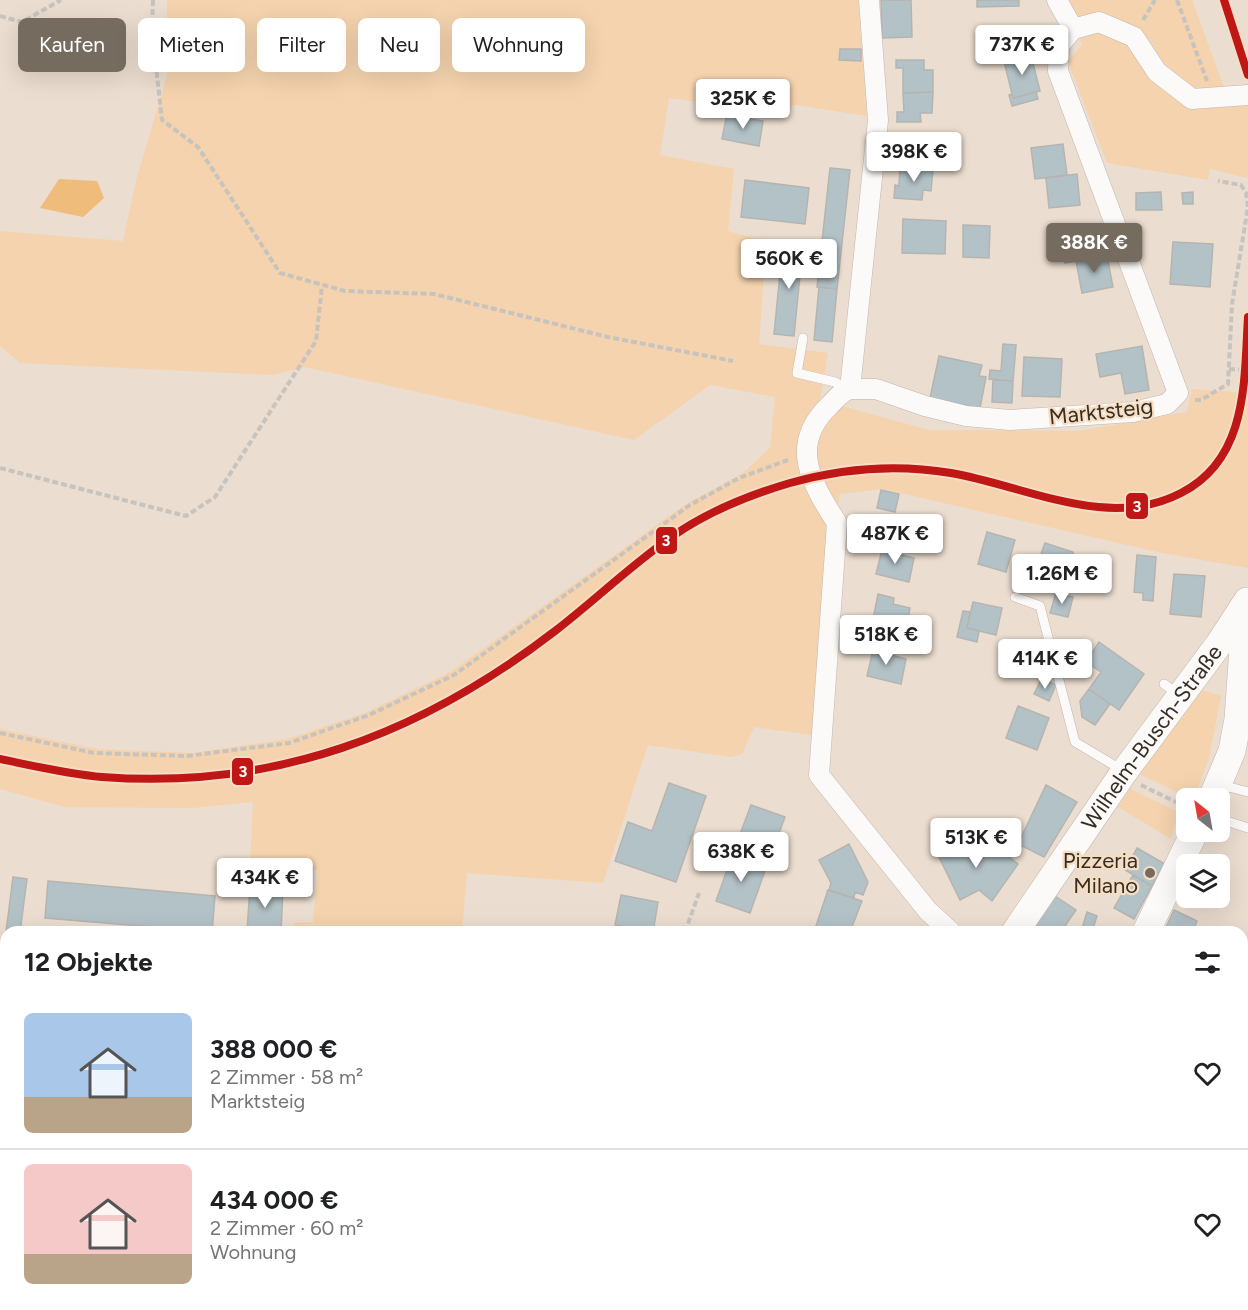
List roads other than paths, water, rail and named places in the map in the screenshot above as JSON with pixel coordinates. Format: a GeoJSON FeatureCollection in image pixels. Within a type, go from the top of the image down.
{"type":"FeatureCollection","features":[{"type":"Feature","properties":{"kind":"main road"},"geometry":{"type":"LineString","coordinates":[[1216,788],[1243,719],[1237,641],[1247,596]]}},
{"type":"Feature","properties":{"kind":"main road","name":"Wilhelm-Busch-Straße"},"geometry":{"type":"LineString","coordinates":[[1019,926],[1124,772],[1172,690],[1237,641]]}},
{"type":"Feature","properties":{"kind":"main road"},"geometry":{"type":"LineString","coordinates":[[1149,926],[1190,842]]}},
{"type":"Feature","properties":{"kind":"street"},"geometry":{"type":"LineString","coordinates":[[869,0],[878,120],[848,389],[818,417],[809,434],[806,456],[819,496],[837,523],[819,776],[928,911],[944,926]]}},
{"type":"Feature","properties":{"kind":"street"},"geometry":{"type":"LineString","coordinates":[[1057,0],[1073,29],[1099,22],[1134,37],[1156,72],[1192,99],[1248,95]]}},
{"type":"Feature","properties":{"kind":"street","name":"Marktsteig"},"geometry":{"type":"LineString","coordinates":[[848,389],[876,389],[925,406],[966,416],[1010,420],[1133,412],[1167,404],[1178,393],[1058,71],[1059,46],[1073,29]]}},
{"type":"Feature","properties":{"kind":"lane"},"geometry":{"type":"LineString","coordinates":[[803,338],[797,373],[835,382],[848,389]]}},
{"type":"Feature","properties":{"kind":"lane"},"geometry":{"type":"LineString","coordinates":[[1015,597],[1040,606],[1075,742],[1124,772]]}},
{"type":"Feature","properties":{"kind":"lane"},"geometry":{"type":"LineString","coordinates":[[1230,791],[1248,792]]}},
{"type":"Feature","properties":{"kind":"lane"},"geometry":{"type":"LineString","coordinates":[[1230,822],[1248,828]]}},
{"type":"Feature","properties":{"kind":"place","name":"Pizzeria Milano"},"geometry":{"type":"Point","coordinates":[1150,873]}}]}
